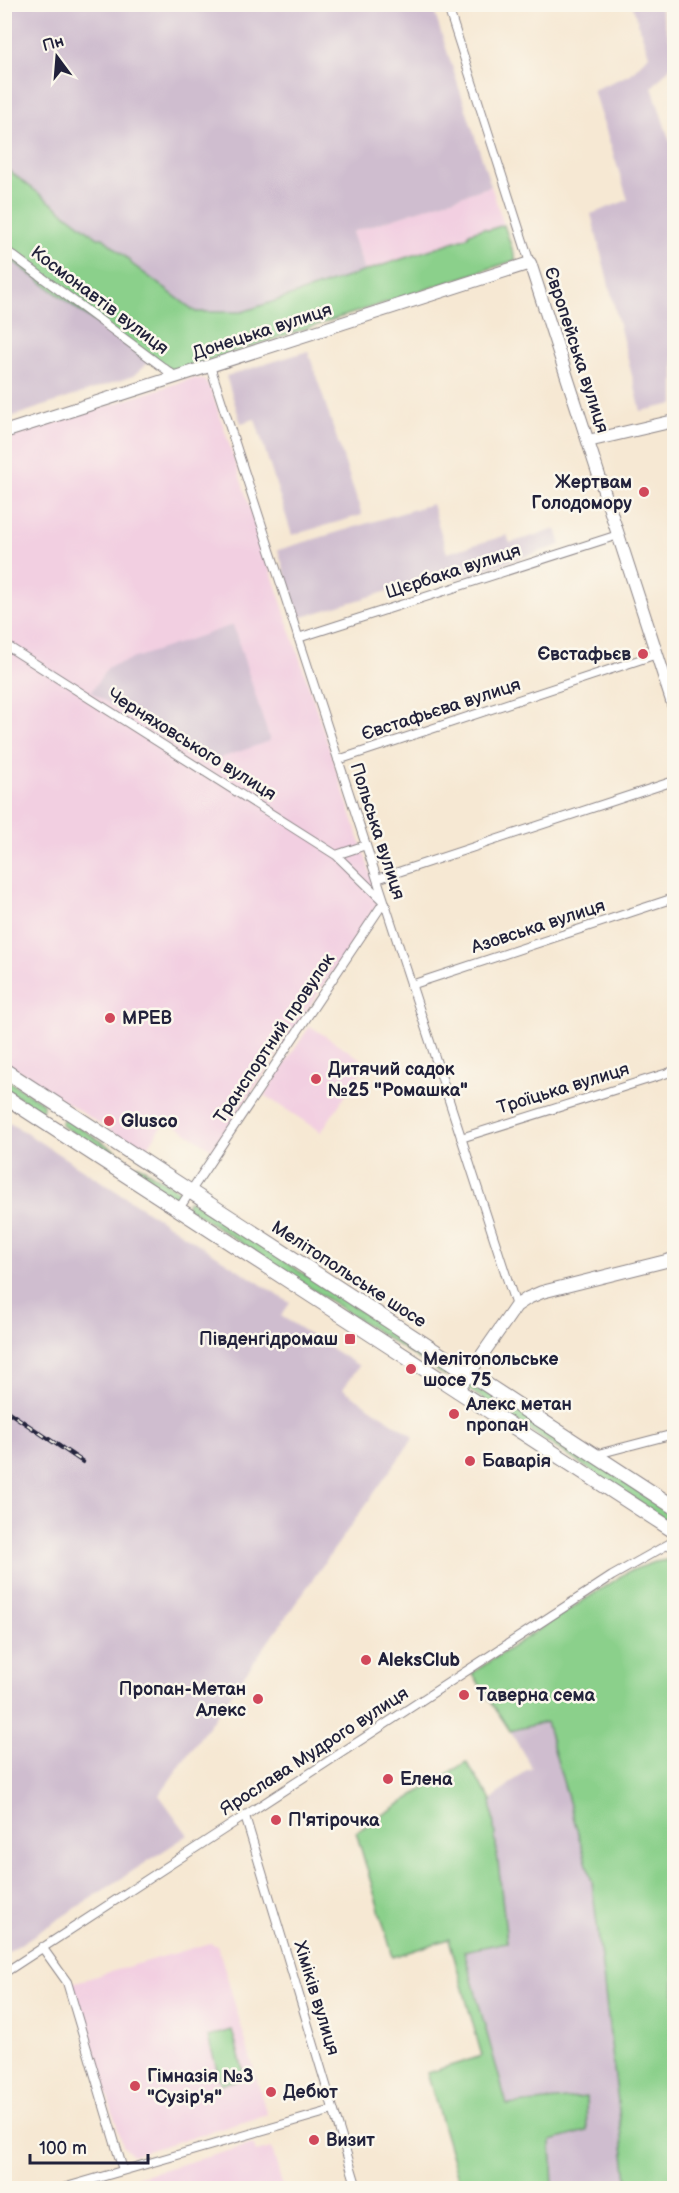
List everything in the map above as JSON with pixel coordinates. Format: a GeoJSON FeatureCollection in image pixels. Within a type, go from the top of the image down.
{"type":"FeatureCollection","features":[{"type":"Feature","properties":{"kind":"main road","name":"Мелітопольське шосе"},"geometry":{"type":"LineString","coordinates":[[4,1070],[675,1507]]}},
{"type":"Feature","properties":{"kind":"main road"},"geometry":{"type":"LineString","coordinates":[[4,1096],[675,1531]]}},
{"type":"Feature","properties":{"kind":"street","name":"Європейська вулиця"},"geometry":{"type":"LineString","coordinates":[[447,4],[675,707]]}},
{"type":"Feature","properties":{"kind":"street","name":"Космонавтів вулиця"},"geometry":{"type":"LineString","coordinates":[[4,249],[176,377]]}},
{"type":"Feature","properties":{"kind":"street","name":"Донецька вулиця"},"geometry":{"type":"LineString","coordinates":[[4,432],[530,263]]}},
{"type":"Feature","properties":{"kind":"street","name":"Польська вулиця"},"geometry":{"type":"LineString","coordinates":[[210,366],[516,1306]]}},
{"type":"Feature","properties":{"kind":"street"},"geometry":{"type":"LineString","coordinates":[[588,441],[675,421]]}},
{"type":"Feature","properties":{"kind":"street","name":"Щєрбака вулиця"},"geometry":{"type":"LineString","coordinates":[[298,638],[618,535]]}},
{"type":"Feature","properties":{"kind":"street","name":"Черняховського вулиця"},"geometry":{"type":"LineString","coordinates":[[4,644],[336,855],[384,902]]}},
{"type":"Feature","properties":{"kind":"street","name":"Євстафьєва вулиця"},"geometry":{"type":"LineString","coordinates":[[338,760],[657,654]]}},
{"type":"Feature","properties":{"kind":"street"},"geometry":{"type":"LineString","coordinates":[[376,879],[675,781]]}},
{"type":"Feature","properties":{"kind":"street"},"geometry":{"type":"LineString","coordinates":[[336,855],[366,845]]}},
{"type":"Feature","properties":{"kind":"street","name":"Азовська вулиця"},"geometry":{"type":"LineString","coordinates":[[411,985],[675,898]]}},
{"type":"Feature","properties":{"kind":"street","name":"Транспортний провулок"},"geometry":{"type":"LineString","coordinates":[[178,1210],[384,902]]}},
{"type":"Feature","properties":{"kind":"street","name":"Троїцька вулиця"},"geometry":{"type":"LineString","coordinates":[[461,1138],[675,1071]]}},
{"type":"Feature","properties":{"kind":"street"},"geometry":{"type":"LineString","coordinates":[[457,1391],[516,1306],[528,1298],[543,1292],[675,1259]]}},
{"type":"Feature","properties":{"kind":"street"},"geometry":{"type":"LineString","coordinates":[[594,1455],[675,1434]]}},
{"type":"Feature","properties":{"kind":"street","name":"Ярослава Мудрого вулиця"},"geometry":{"type":"LineString","coordinates":[[4,1973],[612,1576],[675,1541]]}},
{"type":"Feature","properties":{"kind":"street","name":"Хіміків вулиця"},"geometry":{"type":"LineString","coordinates":[[245,1816],[357,2188]]}},
{"type":"Feature","properties":{"kind":"street"},"geometry":{"type":"LineString","coordinates":[[42,1947],[67,1982],[123,2170]]}},
{"type":"Feature","properties":{"kind":"street"},"geometry":{"type":"LineString","coordinates":[[63,2188],[333,2110]]}},
{"type":"Feature","properties":{"kind":"shaded area"},"geometry":{"type":"Polygon","coordinates":[[[4,5],[432,5],[491,186],[352,232],[365,272],[242,312],[196,312],[132,264],[103,238],[98,238],[5,167],[4,5]]]}},
{"type":"Feature","properties":{"kind":"shaded area"},"geometry":{"type":"Polygon","coordinates":[[[632,5],[659,5],[674,54],[674,63],[652,87],[670,142],[674,140],[674,404],[641,411],[591,214],[628,200],[593,90],[631,74],[649,55],[632,5]]]}},
{"type":"Feature","properties":{"kind":"shaded area"},"geometry":{"type":"Polygon","coordinates":[[[491,186],[504,225],[469,233],[468,237],[365,272],[352,232],[491,186]]]}},
{"type":"Feature","properties":{"kind":"shaded area"},"geometry":{"type":"Polygon","coordinates":[[[4,255],[149,362],[133,376],[5,419],[4,255]]]}},
{"type":"Feature","properties":{"kind":"shaded area"},"geometry":{"type":"Polygon","coordinates":[[[308,351],[362,515],[292,535],[255,419],[241,423],[226,376],[308,351]]]}},
{"type":"Feature","properties":{"kind":"shaded area"},"geometry":{"type":"Polygon","coordinates":[[[194,378],[204,380],[211,389],[380,902],[213,1150],[166,1119],[144,1153],[5,1062],[4,439],[194,378]]]}},
{"type":"Feature","properties":{"kind":"shaded area"},"geometry":{"type":"Polygon","coordinates":[[[432,504],[447,553],[507,535],[510,543],[556,529],[561,545],[456,579],[441,575],[299,618],[278,550],[432,504]]]}},
{"type":"Feature","properties":{"kind":"shaded area"},"geometry":{"type":"Polygon","coordinates":[[[233,625],[270,741],[203,764],[91,692],[108,667],[233,625]]]}},
{"type":"Feature","properties":{"kind":"shaded area","name":"Дитячий садок №25 \"Ромашка\""},"geometry":{"type":"Polygon","coordinates":[[[310,1026],[367,1063],[321,1132],[264,1095],[310,1026]]]}},
{"type":"Feature","properties":{"kind":"shaded area"},"geometry":{"type":"Polygon","coordinates":[[[4,1119],[290,1303],[281,1316],[359,1366],[343,1389],[414,1437],[159,1795],[188,1835],[5,1954],[4,1119]]]}},
{"type":"Feature","properties":{"kind":"shaded area"},"geometry":{"type":"Polygon","coordinates":[[[546,1722],[592,1882],[628,2188],[553,2188],[551,2141],[586,2097],[507,2106],[464,1951],[507,1941],[491,1800],[525,1771],[532,1768],[510,1731],[546,1722]]]}},
{"type":"Feature","properties":{"kind":"shaded area"},"geometry":{"type":"Polygon","coordinates":[[[210,1943],[218,1946],[267,2115],[133,2155],[123,2145],[72,1983],[210,1943]]]}},
{"type":"Feature","properties":{"kind":"shaded area"},"geometry":{"type":"Polygon","coordinates":[[[253,2144],[256,2152],[272,2148],[283,2188],[98,2188],[253,2144]]]}},
{"type":"Feature","properties":{"kind":"green space"},"geometry":{"type":"Polygon","coordinates":[[[4,167],[98,238],[103,238],[132,264],[196,312],[242,312],[468,237],[469,233],[484,228],[488,230],[504,225],[516,260],[176,371],[149,362],[5,255],[4,167]]]}},
{"type":"Feature","properties":{"kind":"green space"},"geometry":{"type":"Polygon","coordinates":[[[4,1078],[43,1103],[43,1109],[40,1111],[5,1089],[4,1078]]]}},
{"type":"Feature","properties":{"kind":"green space"},"geometry":{"type":"Polygon","coordinates":[[[67,1119],[125,1157],[126,1163],[122,1165],[61,1125],[63,1120],[67,1119]]]}},
{"type":"Feature","properties":{"kind":"green space"},"geometry":{"type":"Polygon","coordinates":[[[138,1165],[179,1191],[179,1197],[176,1199],[132,1171],[134,1166],[138,1165]]]}},
{"type":"Feature","properties":{"kind":"green space"},"geometry":{"type":"Polygon","coordinates":[[[188,1201],[192,1201],[448,1368],[449,1374],[445,1376],[186,1207],[188,1201]]]}},
{"type":"Feature","properties":{"kind":"green space"},"geometry":{"type":"Polygon","coordinates":[[[469,1384],[474,1384],[674,1514],[674,1526],[468,1389],[469,1384]]]}},
{"type":"Feature","properties":{"kind":"green space"},"geometry":{"type":"Polygon","coordinates":[[[674,1559],[674,1594],[671,1598],[674,1601],[674,2188],[628,2188],[592,1882],[546,1722],[510,1731],[472,1673],[627,1572],[655,1562],[674,1559]]]}},
{"type":"Feature","properties":{"kind":"green space"},"geometry":{"type":"Polygon","coordinates":[[[466,1762],[491,1800],[507,1942],[464,1951],[507,2105],[586,2097],[587,2131],[551,2141],[553,2188],[461,2188],[427,2073],[482,2056],[449,1939],[393,1957],[356,1832],[466,1762]]]}},
{"type":"Feature","properties":{"kind":"green space"},"geometry":{"type":"Polygon","coordinates":[[[232,2030],[245,2078],[221,2084],[208,2037],[232,2030]]]}},
{"type":"Feature","properties":{"kind":"railway"},"geometry":{"type":"LineString","coordinates":[[4,1409],[83,1462]]}},
{"type":"Feature","properties":{"kind":"place","name":"Жертвам Голодомору"},"geometry":{"type":"Point","coordinates":[644,492]}},
{"type":"Feature","properties":{"kind":"place","name":"Євстафьєв"},"geometry":{"type":"Point","coordinates":[643,654]}},
{"type":"Feature","properties":{"kind":"place","name":"МРЕВ"},"geometry":{"type":"Point","coordinates":[110,1018]}},
{"type":"Feature","properties":{"kind":"place","name":"Дитячий садок №25 \"Ромашка\""},"geometry":{"type":"Point","coordinates":[316,1079]}},
{"type":"Feature","properties":{"kind":"place","name":"Glusco"},"geometry":{"type":"Point","coordinates":[109,1121]}},
{"type":"Feature","properties":{"kind":"place","name":"Південгідромаш"},"geometry":{"type":"Point","coordinates":[350,1339]}},
{"type":"Feature","properties":{"kind":"place","name":"Мелітопольське шосе 75"},"geometry":{"type":"Point","coordinates":[411,1369]}},
{"type":"Feature","properties":{"kind":"place","name":"Алекс метан пропан"},"geometry":{"type":"Point","coordinates":[454,1414]}},
{"type":"Feature","properties":{"kind":"place","name":"Баварія"},"geometry":{"type":"Point","coordinates":[470,1461]}},
{"type":"Feature","properties":{"kind":"place","name":"AleksClub"},"geometry":{"type":"Point","coordinates":[366,1660]}},
{"type":"Feature","properties":{"kind":"place","name":"Таверна сема"},"geometry":{"type":"Point","coordinates":[464,1695]}},
{"type":"Feature","properties":{"kind":"place","name":"Пропан-Метан Алекс"},"geometry":{"type":"Point","coordinates":[258,1699]}},
{"type":"Feature","properties":{"kind":"place","name":"Елена"},"geometry":{"type":"Point","coordinates":[388,1779]}},
{"type":"Feature","properties":{"kind":"place","name":"П'ятірочка"},"geometry":{"type":"Point","coordinates":[276,1820]}},
{"type":"Feature","properties":{"kind":"place","name":"Гімназія №3 \"Сузір'я\""},"geometry":{"type":"Point","coordinates":[135,2086]}},
{"type":"Feature","properties":{"kind":"place","name":"Дебют"},"geometry":{"type":"Point","coordinates":[271,2092]}},
{"type":"Feature","properties":{"kind":"place","name":"Визит"},"geometry":{"type":"Point","coordinates":[314,2140]}}]}
